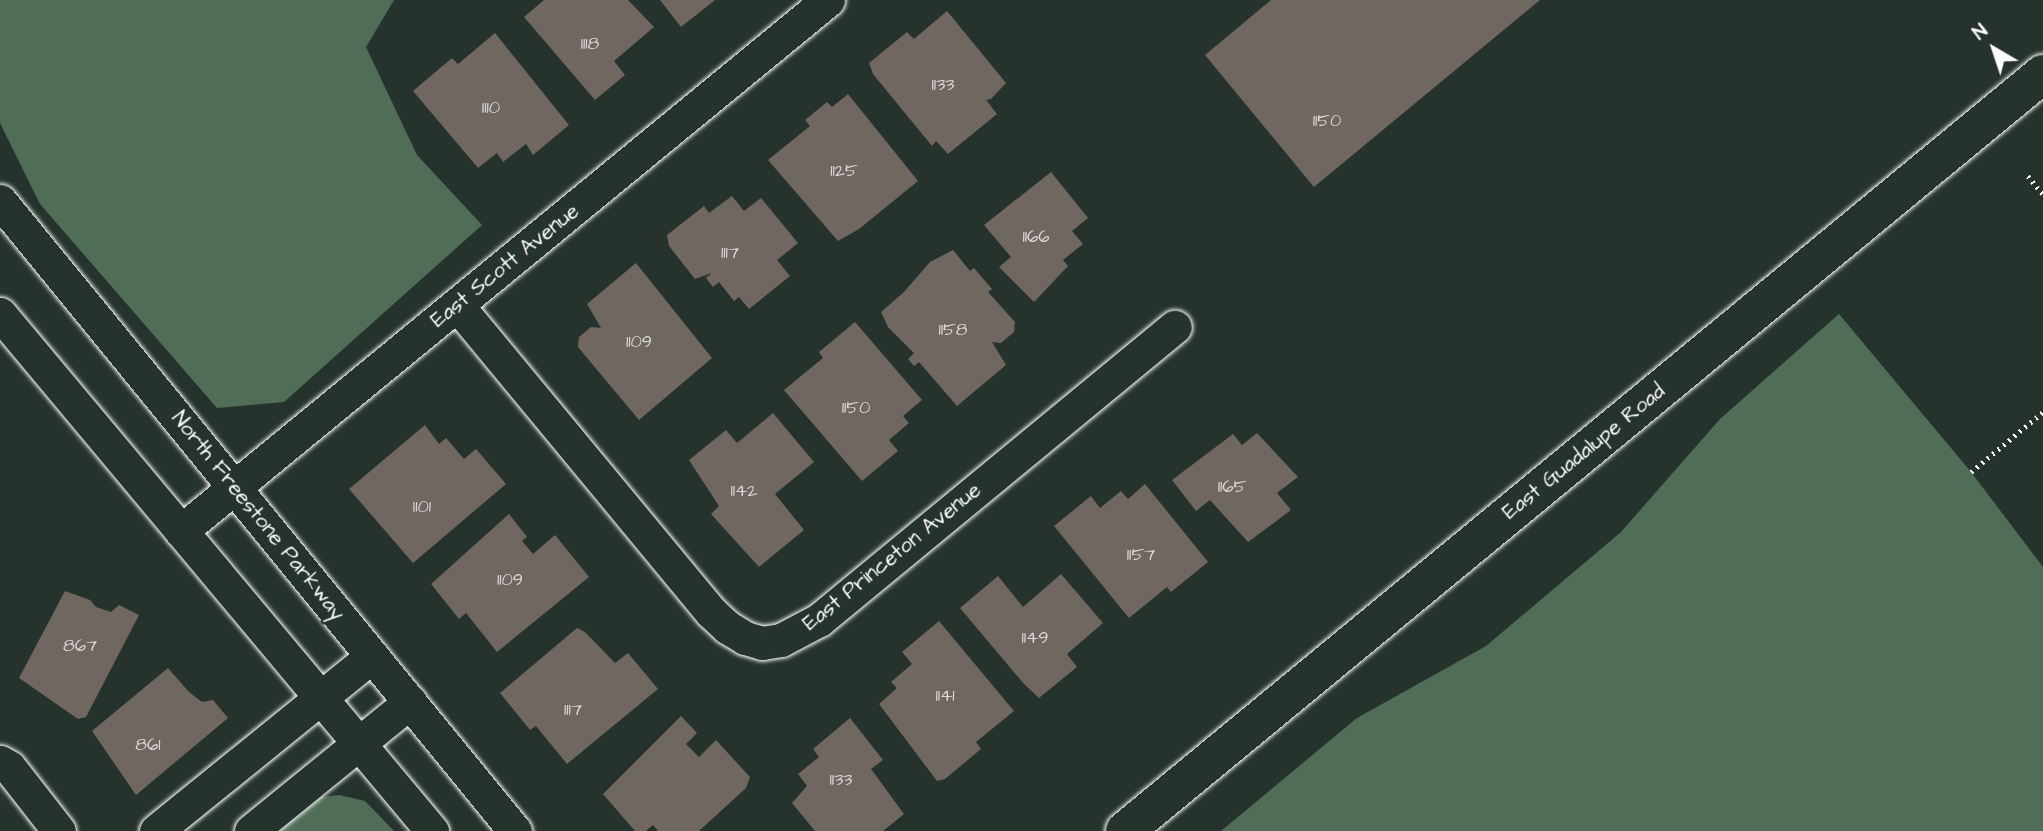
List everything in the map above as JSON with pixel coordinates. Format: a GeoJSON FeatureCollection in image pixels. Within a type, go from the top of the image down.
{"type":"FeatureCollection","features":[{"type":"Feature","properties":{"kind":"main road","name":"East Guadalupe Road"},"geometry":{"type":"LineString","coordinates":[[1125,831],[2043,74]]}},
{"type":"Feature","properties":{"kind":"street","name":"East Scott Avenue"},"geometry":{"type":"LineString","coordinates":[[181,531],[236,489],[828,0]]}},
{"type":"Feature","properties":{"kind":"street","name":"North Freestone Parkway"},"geometry":{"type":"LineString","coordinates":[[0,201],[515,831]]}},
{"type":"Feature","properties":{"kind":"street","name":"East Princeton Avenue"},"geometry":{"type":"LineString","coordinates":[[457,306],[711,612],[745,638],[762,643],[781,640],[819,620],[1175,327]]}},
{"type":"Feature","properties":{"kind":"street"},"geometry":{"type":"LineString","coordinates":[[0,314],[432,831]]}},
{"type":"Feature","properties":{"kind":"street"},"geometry":{"type":"LineString","coordinates":[[156,831],[372,656]]}},
{"type":"Feature","properties":{"kind":"street"},"geometry":{"type":"LineString","coordinates":[[251,831],[410,702]]}},
{"type":"Feature","properties":{"kind":"street"},"geometry":{"type":"LineString","coordinates":[[0,762],[9,767],[60,831]]}},
{"type":"Feature","properties":{"kind":"path"},"geometry":{"type":"LineString","coordinates":[[2028,176],[2043,194]]}},
{"type":"Feature","properties":{"kind":"path"},"geometry":{"type":"LineString","coordinates":[[1971,472],[2043,412]]}},
{"type":"Feature","properties":{"kind":"green space"},"geometry":{"type":"Polygon","coordinates":[[[0,0],[394,0],[366,47],[417,155],[482,225],[284,402],[217,408],[40,204],[0,123],[0,0]]]}},
{"type":"Feature","properties":{"kind":"green space"},"geometry":{"type":"Polygon","coordinates":[[[1839,314],[1971,472],[2043,567],[2043,831],[1221,831],[1357,718],[1486,646],[1621,532],[1720,419],[1839,314]]]}},
{"type":"Feature","properties":{"kind":"green space"},"geometry":{"type":"Polygon","coordinates":[[[339,795],[365,801],[394,831],[280,831],[321,797],[339,795]]]}},
{"type":"Feature","properties":{"kind":"building"},"geometry":{"type":"Polygon","coordinates":[[[544,0],[628,0],[654,27],[614,61],[625,75],[595,100],[524,17],[544,0]]]}},
{"type":"Feature","properties":{"kind":"building"},"geometry":{"type":"Polygon","coordinates":[[[660,0],[715,0],[681,27],[660,0]]]}},
{"type":"Feature","properties":{"kind":"building"},"geometry":{"type":"Polygon","coordinates":[[[1271,0],[1540,0],[1314,187],[1205,55],[1271,0]]]}},
{"type":"Feature","properties":{"kind":"building"},"geometry":{"type":"Polygon","coordinates":[[[947,11],[1006,83],[991,99],[986,100],[997,114],[948,154],[936,141],[932,146],[873,74],[869,63],[907,32],[914,39],[947,11]]]}},
{"type":"Feature","properties":{"kind":"building"},"geometry":{"type":"Polygon","coordinates":[[[495,33],[569,125],[533,155],[526,144],[503,162],[497,153],[478,168],[413,91],[452,58],[458,64],[495,33]]]}},
{"type":"Feature","properties":{"kind":"building"},"geometry":{"type":"Polygon","coordinates":[[[848,94],[918,181],[859,229],[838,241],[768,160],[810,126],[805,120],[827,102],[832,107],[848,94]]]}},
{"type":"Feature","properties":{"kind":"building"},"geometry":{"type":"Polygon","coordinates":[[[1051,172],[1088,218],[1072,231],[1083,244],[1063,260],[1068,266],[1034,302],[999,267],[1011,257],[984,225],[1051,172]]]}},
{"type":"Feature","properties":{"kind":"building"},"geometry":{"type":"Polygon","coordinates":[[[732,196],[744,211],[761,198],[798,243],[777,260],[790,276],[749,309],[739,297],[734,301],[719,282],[713,287],[706,278],[712,273],[695,279],[669,246],[667,235],[704,206],[709,213],[732,196]]]}},
{"type":"Feature","properties":{"kind":"building"},"geometry":{"type":"Polygon","coordinates":[[[953,250],[970,271],[974,268],[992,289],[988,292],[1015,322],[1014,332],[1001,343],[992,342],[1006,365],[957,406],[919,362],[914,366],[908,359],[914,353],[888,327],[881,312],[904,292],[930,262],[953,250]]]}},
{"type":"Feature","properties":{"kind":"building"},"geometry":{"type":"Polygon","coordinates":[[[636,263],[712,358],[639,420],[578,347],[579,337],[591,327],[601,328],[587,304],[636,263]]]}},
{"type":"Feature","properties":{"kind":"building"},"geometry":{"type":"Polygon","coordinates":[[[855,322],[922,400],[903,416],[909,423],[889,440],[898,451],[862,481],[784,390],[823,358],[819,352],[855,322]]]}},
{"type":"Feature","properties":{"kind":"building"},"geometry":{"type":"Polygon","coordinates":[[[773,413],[814,462],[775,494],[804,530],[759,567],[711,514],[719,506],[689,460],[726,430],[737,443],[773,413]]]}},
{"type":"Feature","properties":{"kind":"building"},"geometry":{"type":"Polygon","coordinates":[[[425,425],[439,444],[446,438],[464,459],[476,449],[506,484],[413,563],[349,489],[425,425]]]}},
{"type":"Feature","properties":{"kind":"building"},"geometry":{"type":"Polygon","coordinates":[[[1257,433],[1298,477],[1277,493],[1291,510],[1248,542],[1210,500],[1196,511],[1172,480],[1233,434],[1242,445],[1257,433]]]}},
{"type":"Feature","properties":{"kind":"building"},"geometry":{"type":"Polygon","coordinates":[[[1145,484],[1208,562],[1171,592],[1167,587],[1129,618],[1054,526],[1091,496],[1100,508],[1121,491],[1128,499],[1145,484]]]}},
{"type":"Feature","properties":{"kind":"building"},"geometry":{"type":"Polygon","coordinates":[[[509,514],[527,537],[522,541],[533,554],[555,535],[589,577],[497,652],[466,613],[459,619],[431,584],[509,514]]]}},
{"type":"Feature","properties":{"kind":"building"},"geometry":{"type":"Polygon","coordinates":[[[1061,574],[1103,623],[1067,654],[1077,667],[1039,698],[960,608],[998,576],[1023,607],[1061,574]]]}},
{"type":"Feature","properties":{"kind":"building"},"geometry":{"type":"Polygon","coordinates":[[[65,591],[90,600],[96,607],[111,612],[119,605],[139,615],[86,717],[78,719],[19,678],[65,591]]]}},
{"type":"Feature","properties":{"kind":"building"},"geometry":{"type":"Polygon","coordinates":[[[939,621],[1014,711],[976,742],[981,749],[945,779],[937,781],[879,704],[897,688],[891,682],[912,664],[902,652],[939,621]]]}},
{"type":"Feature","properties":{"kind":"building"},"geometry":{"type":"Polygon","coordinates":[[[577,628],[585,632],[615,663],[628,653],[658,689],[567,764],[536,726],[530,730],[500,693],[577,628]]]}},
{"type":"Feature","properties":{"kind":"building"},"geometry":{"type":"Polygon","coordinates":[[[168,668],[189,692],[202,702],[213,700],[228,718],[136,795],[92,731],[168,668]]]}},
{"type":"Feature","properties":{"kind":"building"},"geometry":{"type":"Polygon","coordinates":[[[681,716],[697,733],[686,744],[699,757],[716,740],[750,777],[746,788],[699,831],[658,831],[653,825],[646,831],[635,831],[603,794],[681,716]]]}},
{"type":"Feature","properties":{"kind":"building"},"geometry":{"type":"Polygon","coordinates":[[[850,718],[883,760],[871,769],[904,814],[883,831],[815,831],[792,803],[807,786],[798,774],[819,757],[813,749],[850,718]]]}}]}
